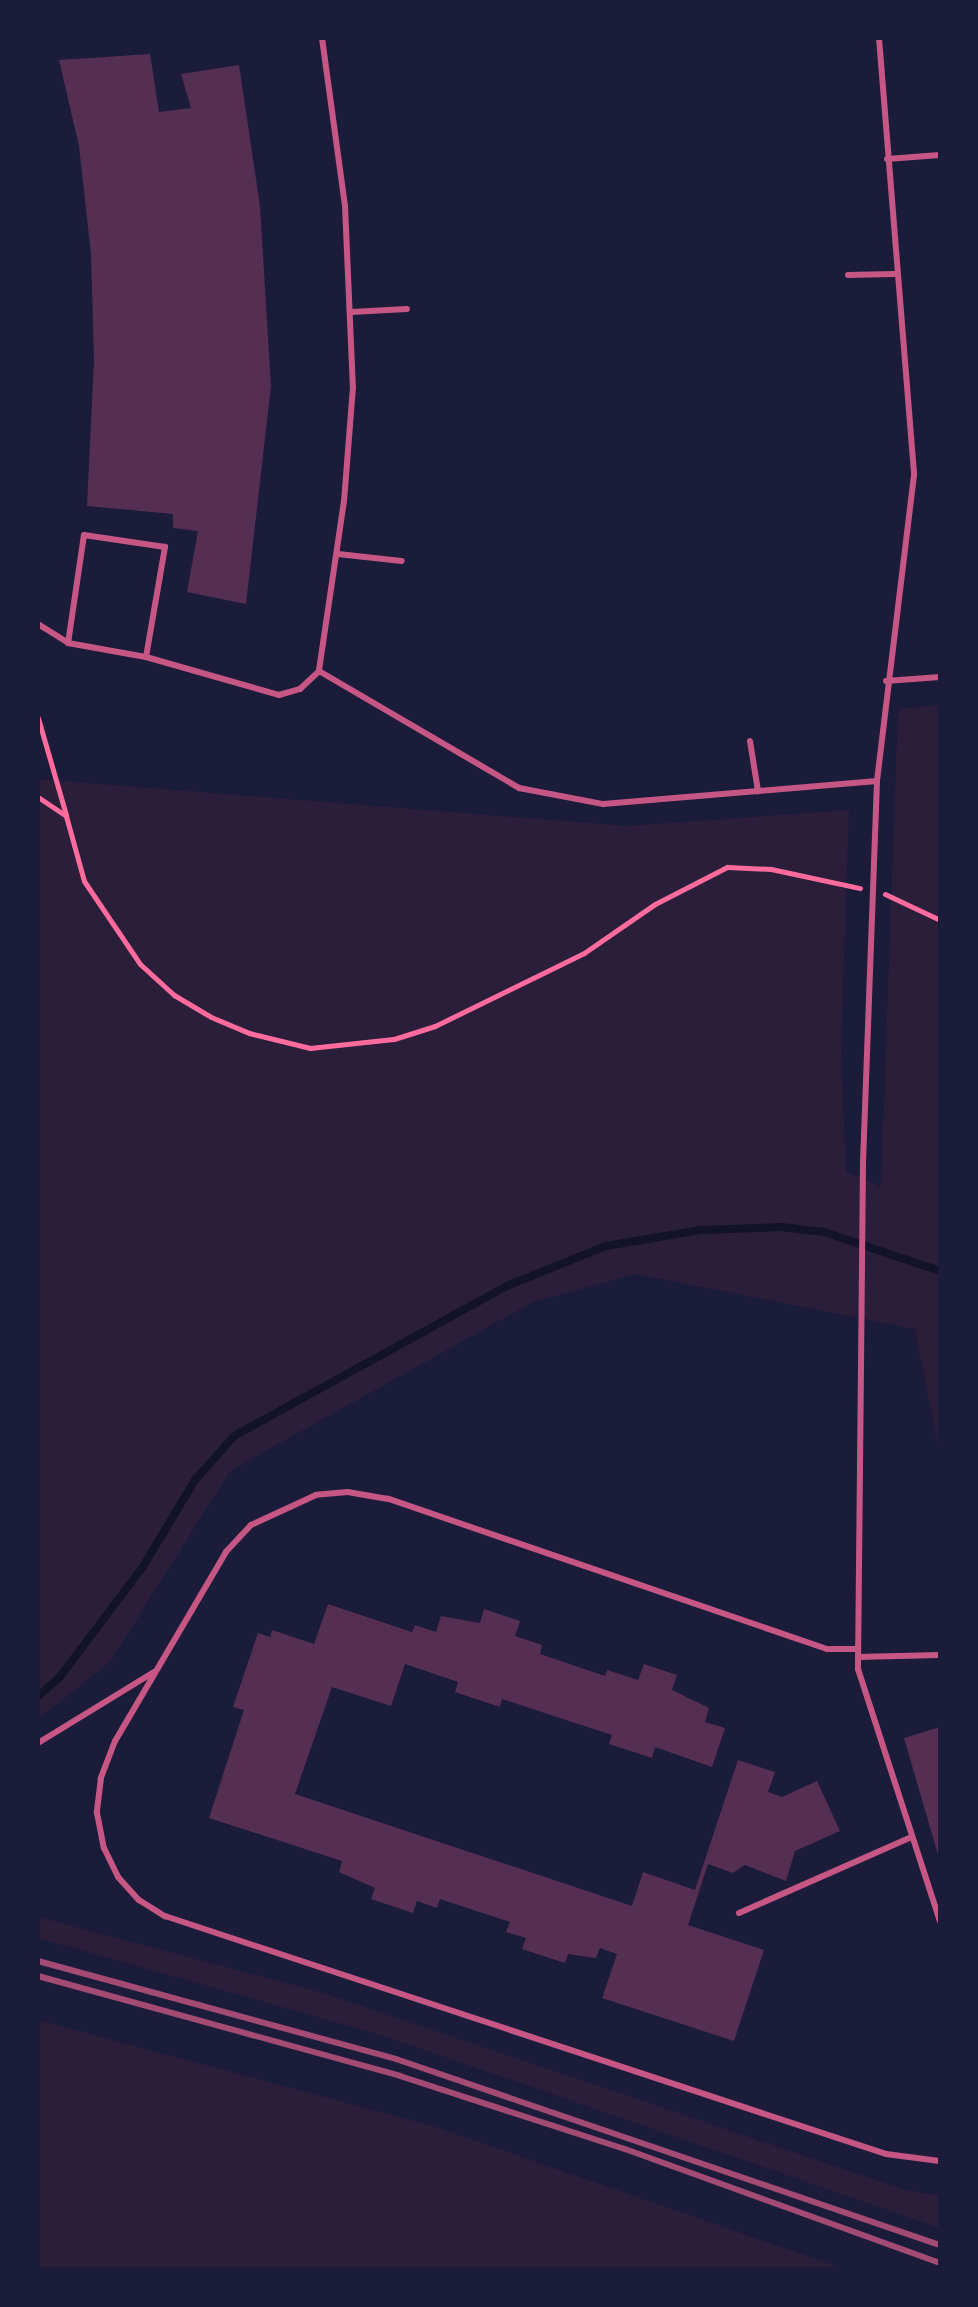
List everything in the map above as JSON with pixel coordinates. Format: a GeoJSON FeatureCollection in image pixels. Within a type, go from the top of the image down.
{"type":"FeatureCollection","features":[{"type":"Feature","properties":{"kind":"lane"},"geometry":{"type":"LineString","coordinates":[[38,624],[68,643],[146,657],[279,695],[300,689],[319,671],[338,554],[353,387],[345,206],[322,38]]}},
{"type":"Feature","properties":{"kind":"lane"},"geometry":{"type":"LineString","coordinates":[[879,38],[894,274],[914,475],[886,681],[877,781],[863,1164],[858,1669],[940,1921]]}},
{"type":"Feature","properties":{"kind":"lane"},"geometry":{"type":"LineString","coordinates":[[887,159],[940,155]]}},
{"type":"Feature","properties":{"kind":"lane"},"geometry":{"type":"LineString","coordinates":[[848,275],[894,274]]}},
{"type":"Feature","properties":{"kind":"lane"},"geometry":{"type":"LineString","coordinates":[[351,312],[407,309]]}},
{"type":"Feature","properties":{"kind":"lane"},"geometry":{"type":"LineString","coordinates":[[68,643],[84,535],[165,547],[146,657]]}},
{"type":"Feature","properties":{"kind":"lane"},"geometry":{"type":"LineString","coordinates":[[338,554],[402,561]]}},
{"type":"Feature","properties":{"kind":"lane"},"geometry":{"type":"LineString","coordinates":[[319,671],[519,788],[603,804],[877,781]]}},
{"type":"Feature","properties":{"kind":"lane"},"geometry":{"type":"LineString","coordinates":[[886,681],[940,677]]}},
{"type":"Feature","properties":{"kind":"lane"},"geometry":{"type":"LineString","coordinates":[[750,741],[758,791]]}},
{"type":"Feature","properties":{"kind":"lane"},"geometry":{"type":"LineString","coordinates":[[940,1655],[827,1649],[388,1499],[348,1492],[293,1503],[251,1525],[226,1552],[115,1741],[101,1778],[97,1813],[104,1848],[118,1877],[139,1900],[165,1916],[886,2154],[940,2161]]}},
{"type":"Feature","properties":{"kind":"lane"},"geometry":{"type":"LineString","coordinates":[[38,1743],[157,1670]]}},
{"type":"Feature","properties":{"kind":"lane"},"geometry":{"type":"LineString","coordinates":[[739,1913],[911,1837]]}},
{"type":"Feature","properties":{"kind":"path"},"geometry":{"type":"LineString","coordinates":[[38,718],[84,881],[140,964],[174,995],[211,1017],[249,1033],[310,1048],[394,1039],[435,1026],[571,960],[655,904],[727,867],[771,869],[874,891],[940,920]]}},
{"type":"Feature","properties":{"kind":"path"},"geometry":{"type":"LineString","coordinates":[[38,797],[66,816]]}},
{"type":"Feature","properties":{"kind":"shaded area"},"geometry":{"type":"Polygon","coordinates":[[[940,705],[940,1456],[915,1329],[636,1274],[533,1302],[230,1471],[110,1662],[38,1719],[38,779],[627,826],[849,810],[841,1052],[846,1171],[881,1187],[898,709],[940,705]]]}},
{"type":"Feature","properties":{"kind":"shaded area"},"geometry":{"type":"Polygon","coordinates":[[[38,1917],[320,1992],[906,2190],[940,2196],[940,2228],[381,2035],[38,1938],[38,1917]]]}},
{"type":"Feature","properties":{"kind":"shaded area"},"geometry":{"type":"Polygon","coordinates":[[[38,2020],[433,2126],[845,2269],[38,2269],[38,2020]]]}},
{"type":"Feature","properties":{"kind":"building"},"geometry":{"type":"Polygon","coordinates":[[[150,54],[159,112],[191,108],[181,74],[239,65],[260,206],[271,386],[246,604],[187,592],[198,531],[173,528],[173,514],[87,506],[94,360],[91,254],[79,146],[59,60],[150,54]]]}},
{"type":"Feature","properties":{"kind":"building"},"geometry":{"type":"Polygon","coordinates":[[[328,1604],[412,1632],[415,1625],[436,1632],[441,1616],[480,1623],[484,1609],[520,1621],[515,1636],[542,1645],[540,1654],[605,1676],[607,1670],[638,1680],[644,1664],[677,1675],[672,1690],[709,1708],[705,1722],[725,1728],[712,1767],[655,1747],[652,1758],[609,1744],[612,1735],[502,1699],[500,1707],[455,1692],[458,1682],[405,1664],[391,1706],[332,1687],[295,1794],[632,1906],[643,1872],[695,1890],[738,1760],[775,1772],[768,1792],[782,1797],[817,1781],[840,1831],[795,1851],[786,1881],[745,1865],[733,1873],[708,1864],[688,1925],[764,1950],[734,2041],[602,1998],[617,1954],[600,1948],[596,1958],[568,1954],[565,1963],[522,1949],[526,1938],[506,1932],[510,1922],[440,1899],[437,1908],[417,1901],[413,1913],[371,1899],[375,1888],[339,1872],[342,1861],[209,1818],[244,1710],[233,1707],[258,1633],[270,1637],[272,1630],[314,1644],[328,1604]]]}},
{"type":"Feature","properties":{"kind":"building"},"geometry":{"type":"Polygon","coordinates":[[[940,1727],[940,1858],[939,1858],[904,1738],[940,1727]]]}},
{"type":"Feature","properties":{"kind":"waterway"},"geometry":{"type":"LineString","coordinates":[[38,1696],[59,1678],[142,1568],[195,1480],[234,1436],[509,1285],[606,1246],[701,1230],[781,1227],[824,1232],[940,1271]]}},
{"type":"Feature","properties":{"kind":"railway"},"geometry":{"type":"LineString","coordinates":[[38,1961],[396,2059],[940,2245]]}},
{"type":"Feature","properties":{"kind":"railway"},"geometry":{"type":"LineString","coordinates":[[38,1976],[400,2076],[625,2149],[940,2263]]}}]}
